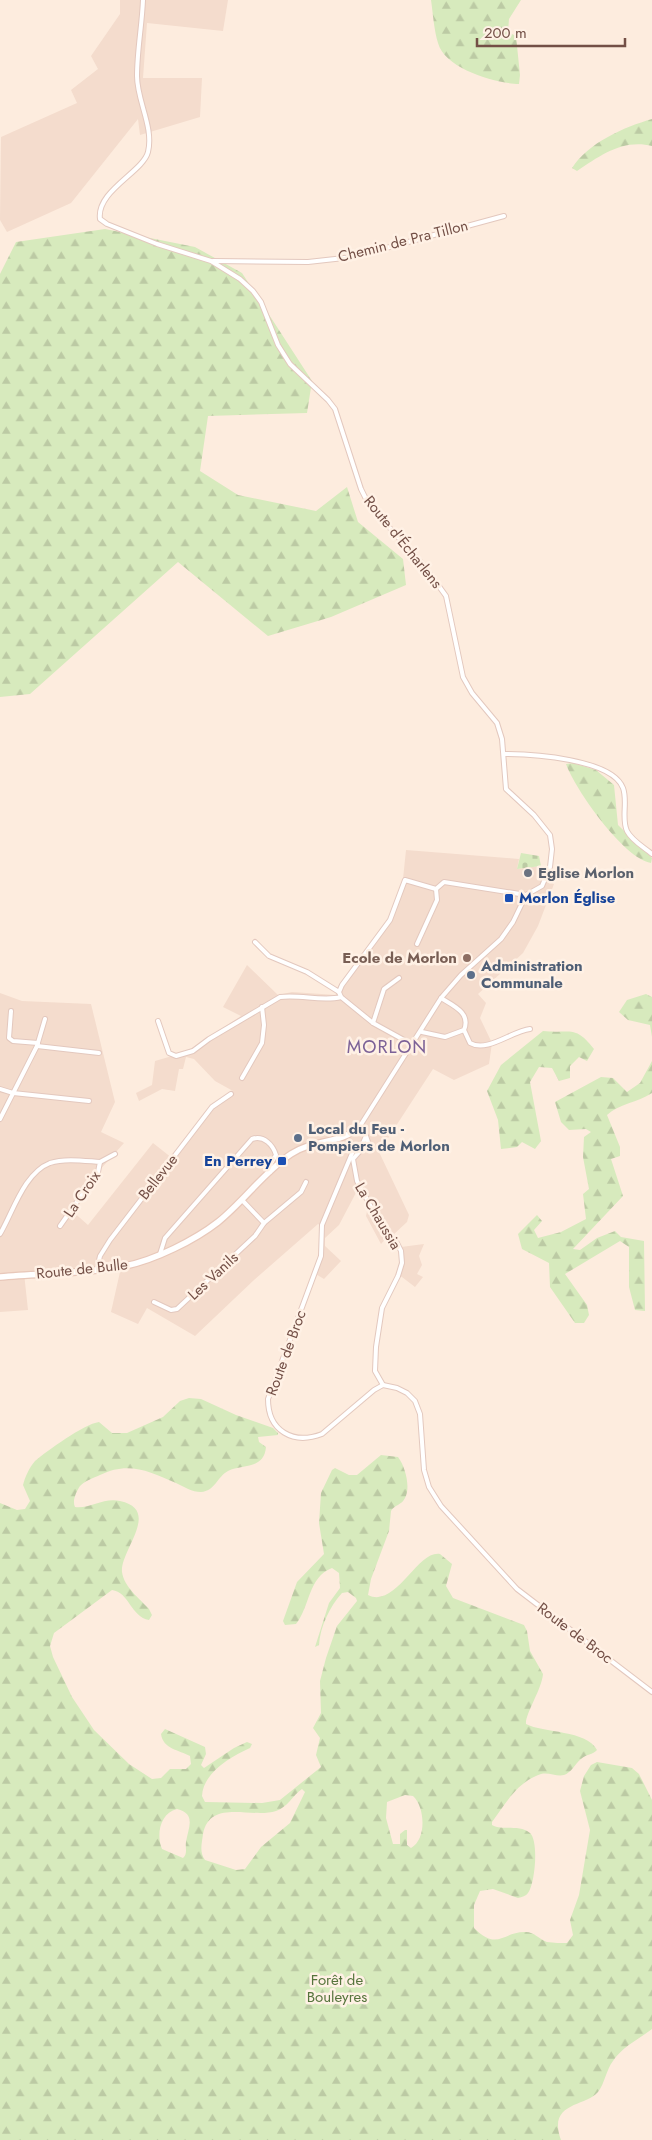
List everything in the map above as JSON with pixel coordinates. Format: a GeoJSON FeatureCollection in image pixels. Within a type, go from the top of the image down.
{"type":"FeatureCollection","features":[{"type":"Feature","properties":{"kind":"street"},"geometry":{"type":"LineString","coordinates":[[143,0],[137,78],[145,118],[148,152],[146,158],[111,193],[100,216],[104,222],[111,226],[157,244],[211,261]]}},
{"type":"Feature","properties":{"kind":"street","name":"Chemin de Pra Tillon"},"geometry":{"type":"LineString","coordinates":[[211,261],[308,262],[353,257],[504,216]]}},
{"type":"Feature","properties":{"kind":"street","name":"Route d'Écharlens"},"geometry":{"type":"LineString","coordinates":[[211,261],[240,279],[253,291],[290,364],[328,400],[340,420],[361,489],[369,506],[425,567],[446,596],[463,677],[472,693],[497,723],[505,754],[506,789],[534,815],[550,834],[550,867],[542,886],[526,895]]}},
{"type":"Feature","properties":{"kind":"street"},"geometry":{"type":"LineString","coordinates":[[505,754],[544,755],[572,760],[616,779],[623,788],[626,830],[634,840],[652,854]]}},
{"type":"Feature","properties":{"kind":"street"},"geometry":{"type":"LineString","coordinates":[[339,992],[390,920],[405,880],[436,889]]}},
{"type":"Feature","properties":{"kind":"street"},"geometry":{"type":"LineString","coordinates":[[366,1136],[360,1126],[422,1032],[441,998],[461,975],[508,930],[526,895],[444,882],[436,889]]}},
{"type":"Feature","properties":{"kind":"street"},"geometry":{"type":"LineString","coordinates":[[417,944],[438,900],[436,889]]}},
{"type":"Feature","properties":{"kind":"street"},"geometry":{"type":"LineString","coordinates":[[255,942],[269,956],[307,972],[339,992],[341,997],[373,1023],[413,1045]]}},
{"type":"Feature","properties":{"kind":"street"},"geometry":{"type":"LineString","coordinates":[[373,1023],[384,989],[399,978]]}},
{"type":"Feature","properties":{"kind":"street"},"geometry":{"type":"LineString","coordinates":[[158,1021],[169,1053],[176,1056],[193,1050],[209,1038],[280,997],[294,995],[322,998],[341,997]]}},
{"type":"Feature","properties":{"kind":"street"},"geometry":{"type":"LineString","coordinates":[[441,998],[464,1014],[466,1021],[464,1030],[470,1043],[477,1046],[492,1043],[520,1030],[530,1029]]}},
{"type":"Feature","properties":{"kind":"street"},"geometry":{"type":"LineString","coordinates":[[242,1078],[262,1043],[264,1026],[262,1008]]}},
{"type":"Feature","properties":{"kind":"street"},"geometry":{"type":"LineString","coordinates":[[11,1011],[9,1038],[13,1041],[99,1053]]}},
{"type":"Feature","properties":{"kind":"street"},"geometry":{"type":"LineString","coordinates":[[0,1119],[38,1044],[45,1019]]}},
{"type":"Feature","properties":{"kind":"street"},"geometry":{"type":"LineString","coordinates":[[422,1032],[445,1037],[464,1030]]}},
{"type":"Feature","properties":{"kind":"street"},"geometry":{"type":"LineString","coordinates":[[0,1089],[13,1093],[89,1101]]}},
{"type":"Feature","properties":{"kind":"street","name":"Bellevue"},"geometry":{"type":"LineString","coordinates":[[97,1269],[100,1256],[115,1232],[212,1107],[231,1094]]}},
{"type":"Feature","properties":{"kind":"street","name":"Route de Bulle"},"geometry":{"type":"LineString","coordinates":[[0,1277],[125,1266],[160,1254],[213,1226],[270,1173],[297,1151],[318,1143],[343,1139],[360,1126]]}},
{"type":"Feature","properties":{"kind":"street","name":"Route de Broc"},"geometry":{"type":"LineString","coordinates":[[366,1136],[362,1145],[353,1151],[322,1225],[321,1256],[268,1399],[268,1410],[276,1427],[286,1435],[297,1439],[312,1438],[322,1434],[368,1395],[383,1385],[397,1388],[407,1393],[415,1401],[422,1431],[424,1470],[429,1487],[440,1506],[518,1589],[652,1692]]}},
{"type":"Feature","properties":{"kind":"street","name":"La Chaussia"},"geometry":{"type":"LineString","coordinates":[[366,1136],[368,1142],[366,1146],[353,1160],[354,1172],[377,1218],[399,1246],[402,1259],[398,1276],[382,1308],[376,1347],[375,1371],[383,1385]]}},
{"type":"Feature","properties":{"kind":"street"},"geometry":{"type":"LineString","coordinates":[[160,1254],[165,1238],[252,1139],[258,1137],[266,1140],[274,1148],[276,1155],[270,1165],[270,1173]]}},
{"type":"Feature","properties":{"kind":"street","name":"La Croix"},"geometry":{"type":"LineString","coordinates":[[0,1234],[2,1227],[36,1172],[51,1163],[100,1162],[115,1154]]}},
{"type":"Feature","properties":{"kind":"street","name":"La Croix"},"geometry":{"type":"LineString","coordinates":[[60,1226],[98,1172],[100,1162]]}},
{"type":"Feature","properties":{"kind":"street","name":"Les Vanils"},"geometry":{"type":"LineString","coordinates":[[154,1302],[172,1310],[177,1309],[231,1260],[264,1223],[301,1192],[306,1182]]}},
{"type":"Feature","properties":{"kind":"street"},"geometry":{"type":"LineString","coordinates":[[242,1200],[264,1223]]}},
{"type":"Feature","properties":{"kind":"shaded area"},"geometry":{"type":"Polygon","coordinates":[[[120,0],[228,0],[223,31],[147,23],[143,78],[202,78],[200,117],[140,135],[138,119],[71,203],[7,232],[0,220],[1,137],[77,103],[71,90],[98,69],[91,56],[120,14],[120,0]]]}},
{"type":"Feature","properties":{"kind":"shaded area"},"geometry":{"type":"Polygon","coordinates":[[[406,850],[519,859],[517,869],[541,866],[545,879],[554,884],[538,926],[523,953],[478,994],[486,1003],[480,1018],[492,1043],[489,1064],[454,1080],[433,1069],[379,1152],[409,1215],[407,1222],[393,1235],[401,1247],[424,1244],[419,1256],[422,1265],[417,1274],[423,1277],[415,1287],[398,1274],[400,1262],[399,1249],[389,1235],[381,1244],[366,1216],[369,1202],[359,1187],[339,1225],[325,1238],[325,1246],[341,1261],[324,1279],[314,1273],[320,1254],[320,1225],[318,1224],[254,1280],[195,1336],[147,1308],[138,1324],[111,1312],[122,1263],[24,1273],[28,1310],[0,1312],[0,993],[22,1001],[91,1004],[115,1102],[101,1132],[124,1143],[98,1172],[71,1210],[88,1225],[153,1143],[172,1158],[212,1107],[233,1091],[215,1081],[194,1059],[186,1057],[183,1069],[179,1069],[175,1091],[162,1089],[139,1101],[136,1093],[152,1085],[155,1061],[186,1052],[241,1016],[223,1007],[247,965],[278,995],[292,992],[336,995],[337,988],[388,919],[403,879],[406,850]]]}},
{"type":"Feature","properties":{"kind":"green space"},"geometry":{"type":"Polygon","coordinates":[[[431,0],[521,0],[509,19],[508,32],[516,36],[520,75],[519,84],[497,81],[472,73],[450,60],[438,43],[431,0]]]}},
{"type":"Feature","properties":{"kind":"green space"},"geometry":{"type":"Polygon","coordinates":[[[652,119],[652,146],[641,144],[622,147],[604,154],[577,171],[572,168],[587,151],[607,137],[652,119]]]}},
{"type":"Feature","properties":{"kind":"green space"},"geometry":{"type":"Polygon","coordinates":[[[105,229],[195,247],[242,273],[312,381],[307,413],[208,416],[200,471],[238,495],[316,511],[347,487],[358,522],[403,559],[406,585],[331,617],[268,636],[178,562],[30,694],[0,697],[0,274],[16,242],[105,229]]]}},
{"type":"Feature","properties":{"kind":"green space"},"geometry":{"type":"Polygon","coordinates":[[[573,763],[596,770],[614,785],[618,825],[652,858],[651,863],[627,849],[601,821],[579,789],[566,764],[573,763]]]}},
{"type":"Feature","properties":{"kind":"green space"},"geometry":{"type":"Polygon","coordinates":[[[521,853],[539,856],[541,866],[517,869],[521,853]]]}},
{"type":"Feature","properties":{"kind":"green space"},"geometry":{"type":"Polygon","coordinates":[[[646,994],[652,997],[652,1037],[650,1025],[628,1020],[619,1012],[627,1000],[646,994]]]}},
{"type":"Feature","properties":{"kind":"green space"},"geometry":{"type":"Polygon","coordinates":[[[543,1031],[577,1033],[594,1049],[587,1061],[579,1057],[570,1066],[570,1078],[559,1081],[552,1068],[539,1067],[530,1082],[541,1141],[535,1149],[522,1142],[517,1147],[501,1149],[498,1120],[487,1091],[501,1065],[543,1031]]]}},
{"type":"Feature","properties":{"kind":"green space"},"geometry":{"type":"Polygon","coordinates":[[[652,1061],[652,1093],[617,1108],[607,1115],[620,1147],[620,1156],[611,1159],[623,1196],[573,1249],[580,1250],[597,1238],[615,1231],[621,1237],[644,1241],[645,1311],[635,1310],[629,1287],[629,1247],[620,1241],[565,1274],[587,1305],[589,1315],[584,1323],[575,1323],[550,1287],[549,1263],[522,1249],[518,1234],[537,1215],[542,1221],[534,1230],[538,1238],[561,1232],[586,1219],[583,1194],[589,1189],[583,1157],[584,1137],[591,1132],[586,1129],[569,1130],[561,1122],[555,1102],[601,1077],[613,1078],[627,1092],[640,1083],[652,1061]]]}},
{"type":"Feature","properties":{"kind":"green space","name":"Forêt de Bouleyres"},"geometry":{"type":"Polygon","coordinates":[[[189,1398],[201,1399],[236,1415],[273,1428],[278,1435],[258,1437],[259,1442],[266,1447],[261,1459],[252,1465],[228,1471],[206,1491],[194,1491],[157,1475],[129,1468],[110,1471],[89,1480],[80,1486],[76,1494],[75,1507],[114,1500],[132,1506],[138,1513],[139,1522],[123,1563],[122,1572],[129,1588],[149,1609],[152,1615],[149,1620],[138,1614],[122,1595],[112,1590],[54,1633],[50,1646],[53,1657],[72,1697],[94,1730],[129,1764],[152,1779],[161,1778],[170,1769],[186,1769],[191,1764],[190,1756],[165,1743],[161,1734],[165,1729],[205,1747],[206,1754],[201,1765],[204,1768],[234,1748],[247,1742],[252,1744],[250,1748],[226,1761],[212,1773],[207,1780],[202,1796],[205,1802],[262,1803],[280,1800],[321,1767],[316,1755],[320,1738],[313,1728],[321,1713],[320,1681],[337,1626],[357,1601],[348,1592],[342,1593],[330,1610],[321,1631],[319,1645],[315,1647],[329,1603],[340,1588],[339,1573],[332,1568],[318,1578],[296,1624],[285,1625],[283,1621],[297,1582],[324,1554],[319,1523],[321,1493],[332,1470],[335,1468],[349,1475],[357,1475],[381,1455],[398,1457],[405,1471],[407,1493],[404,1500],[391,1511],[389,1531],[371,1579],[368,1595],[378,1597],[388,1594],[423,1561],[431,1555],[440,1554],[452,1564],[446,1586],[453,1598],[524,1625],[527,1631],[530,1651],[543,1674],[526,1724],[575,1735],[592,1744],[597,1750],[583,1757],[566,1774],[541,1774],[525,1782],[507,1801],[492,1822],[492,1825],[496,1827],[516,1828],[530,1833],[533,1838],[535,1853],[533,1881],[527,1894],[518,1898],[493,1889],[480,1891],[474,1905],[474,1928],[489,1939],[495,1940],[512,1934],[526,1932],[532,1933],[547,1942],[567,1943],[573,1935],[570,1920],[579,1895],[590,1830],[580,1791],[584,1776],[591,1765],[597,1762],[632,1768],[639,1774],[652,1800],[652,2029],[626,2047],[617,2056],[598,2092],[563,2112],[559,2119],[558,2128],[561,2140],[0,2140],[0,1503],[17,1510],[25,1509],[30,1501],[23,1485],[31,1467],[35,1461],[75,1433],[99,1422],[112,1433],[127,1433],[163,1417],[180,1401],[189,1398]],[[302,1789],[284,1807],[276,1811],[266,1813],[233,1812],[214,1816],[207,1823],[203,1834],[201,1851],[205,1860],[236,1870],[245,1869],[261,1847],[290,1823],[305,1792],[302,1789]],[[405,1795],[387,1802],[386,1818],[393,1844],[400,1844],[400,1834],[407,1830],[407,1845],[411,1848],[420,1838],[423,1823],[417,1801],[413,1796],[405,1795]],[[177,1809],[171,1811],[161,1825],[160,1843],[162,1849],[183,1858],[186,1853],[189,1818],[183,1811],[177,1809]]]}},
{"type":"Feature","properties":{"kind":"place","name":"Eglise Morlon"},"geometry":{"type":"Point","coordinates":[528,873]}},
{"type":"Feature","properties":{"kind":"place","name":"Morlon Église"},"geometry":{"type":"Point","coordinates":[509,898]}},
{"type":"Feature","properties":{"kind":"place","name":"Ecole de Morlon"},"geometry":{"type":"Point","coordinates":[467,958]}},
{"type":"Feature","properties":{"kind":"place","name":"Administration Communale"},"geometry":{"type":"Point","coordinates":[471,975]}},
{"type":"Feature","properties":{"kind":"place","name":"Local du Feu - Pompiers de Morlon"},"geometry":{"type":"Point","coordinates":[298,1138]}},
{"type":"Feature","properties":{"kind":"place","name":"En Perrey"},"geometry":{"type":"Point","coordinates":[282,1161]}},
{"type":"Feature","properties":{"kind":"district","name":"MORLON"},"geometry":{"type":"Point","coordinates":[387,1047]}}]}
